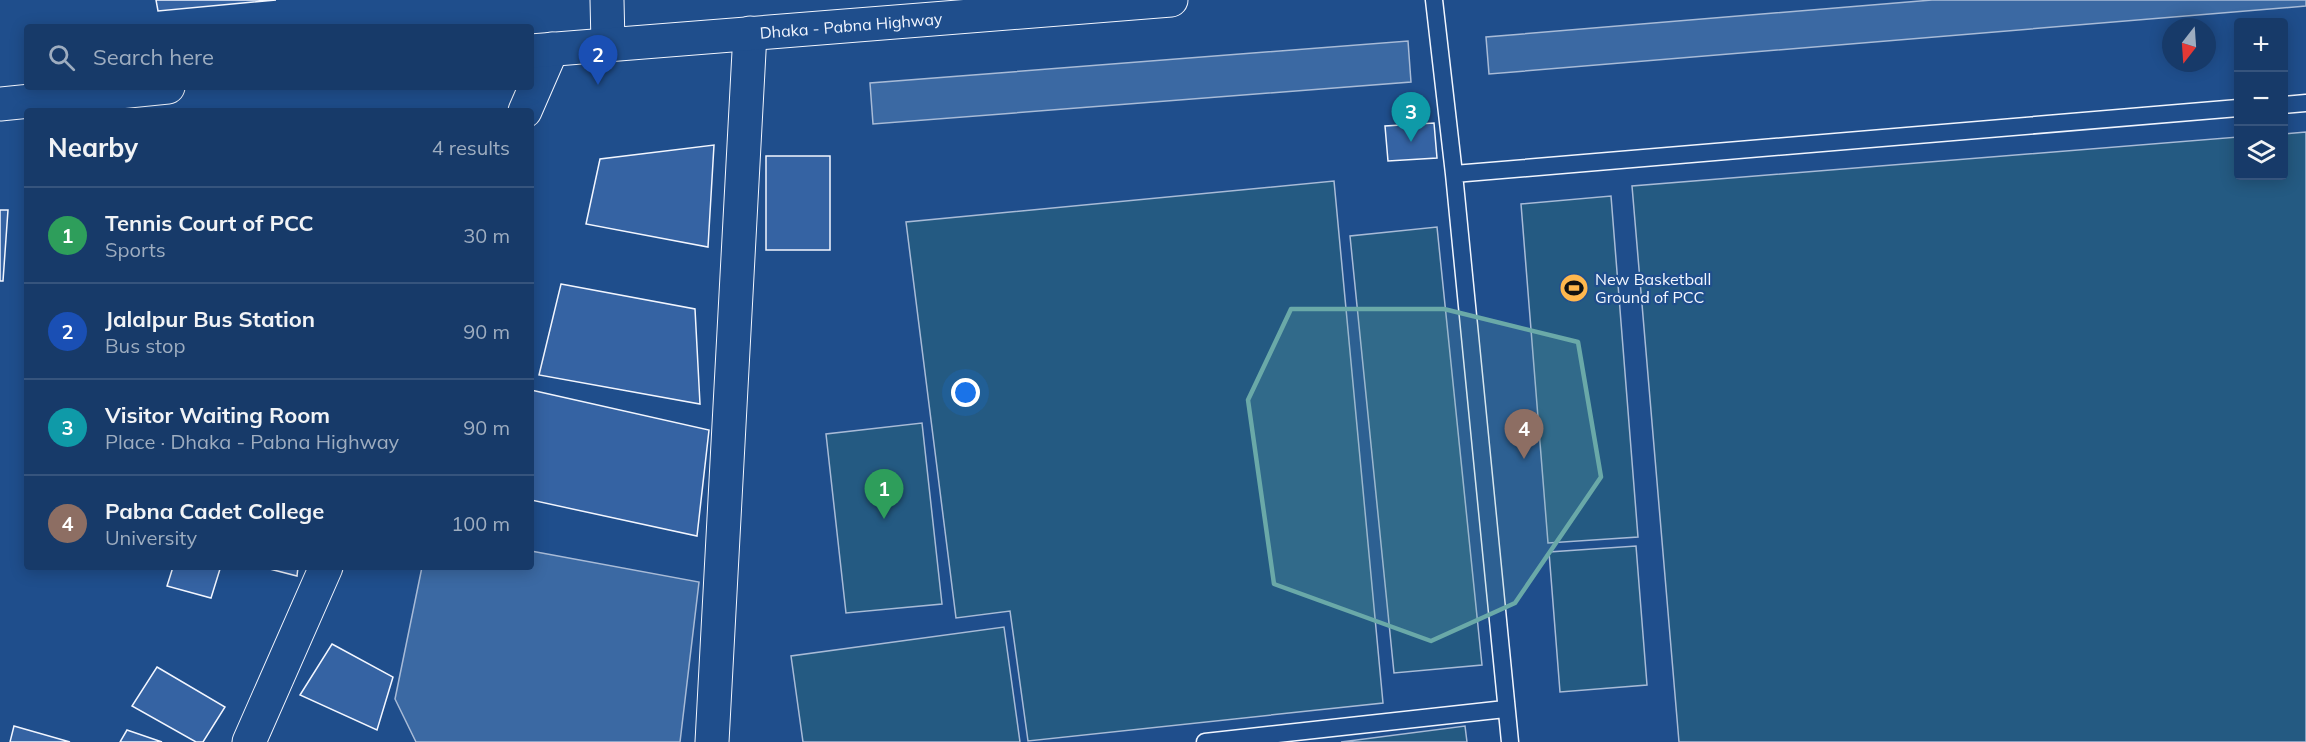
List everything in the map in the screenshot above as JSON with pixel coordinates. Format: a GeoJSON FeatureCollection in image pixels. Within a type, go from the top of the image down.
{"type":"FeatureCollection","features":[{"type":"Feature","properties":{"kind":"main road"},"geometry":{"type":"LineString","coordinates":[[607,0],[608,44]]}},
{"type":"Feature","properties":{"kind":"main road","name":"Dhaka - Pabna Highway"},"geometry":{"type":"LineString","coordinates":[[542,50],[1171,0]]}},
{"type":"Feature","properties":{"kind":"main road"},"geometry":{"type":"LineString","coordinates":[[712,742],[750,33]]}},
{"type":"Feature","properties":{"kind":"main road"},"geometry":{"type":"LineString","coordinates":[[534,79],[542,50]]}},
{"type":"Feature","properties":{"kind":"main road"},"geometry":{"type":"LineString","coordinates":[[0,104],[138,90]]}},
{"type":"Feature","properties":{"kind":"main road"},"geometry":{"type":"LineString","coordinates":[[526,108],[531,90]]}},
{"type":"Feature","properties":{"kind":"main road"},"geometry":{"type":"LineString","coordinates":[[249,742],[325,570]]}},
{"type":"Feature","properties":{"kind":"lane"},"geometry":{"type":"LineString","coordinates":[[1434,0],[1454,174],[1510,742]]}},
{"type":"Feature","properties":{"kind":"lane"},"geometry":{"type":"LineString","coordinates":[[2288,105],[2306,103]]}},
{"type":"Feature","properties":{"kind":"lane"},"geometry":{"type":"LineString","coordinates":[[1454,174],[2234,108]]}},
{"type":"Feature","properties":{"kind":"lane"},"geometry":{"type":"LineString","coordinates":[[1204,742],[1505,709]]}},
{"type":"Feature","properties":{"kind":"highlighted area"},"geometry":{"type":"Polygon","coordinates":[[[1291,309],[1444,309],[1578,342],[1601,477],[1515,603],[1431,641],[1274,584],[1248,400],[1291,309]]]}},
{"type":"Feature","properties":{"kind":"shaded area"},"geometry":{"type":"Polygon","coordinates":[[[1932,0],[2306,0],[2306,6],[1489,74],[1486,37],[1932,0]]]}},
{"type":"Feature","properties":{"kind":"shaded area"},"geometry":{"type":"Polygon","coordinates":[[[1408,41],[1411,82],[873,124],[870,83],[1408,41]]]}},
{"type":"Feature","properties":{"kind":"shaded area"},"geometry":{"type":"Polygon","coordinates":[[[2306,132],[2306,742],[1679,742],[1632,186],[2234,137],[2234,180],[2288,180],[2288,134],[2306,132]]]}},
{"type":"Feature","properties":{"kind":"shaded area"},"geometry":{"type":"Polygon","coordinates":[[[1334,181],[1383,703],[1028,741],[1010,611],[956,618],[906,222],[1334,181]]]}},
{"type":"Feature","properties":{"kind":"shaded area"},"geometry":{"type":"Polygon","coordinates":[[[1611,196],[1638,537],[1548,543],[1521,204],[1611,196]]]}},
{"type":"Feature","properties":{"kind":"shaded area"},"geometry":{"type":"Polygon","coordinates":[[[1437,227],[1482,665],[1394,673],[1350,236],[1437,227]]]}},
{"type":"Feature","properties":{"kind":"shaded area"},"geometry":{"type":"Polygon","coordinates":[[[922,423],[942,604],[846,613],[826,434],[922,423]]]}},
{"type":"Feature","properties":{"kind":"shaded area"},"geometry":{"type":"Polygon","coordinates":[[[1636,546],[1647,685],[1560,692],[1549,552],[1636,546]]]}},
{"type":"Feature","properties":{"kind":"shaded area"},"geometry":{"type":"Polygon","coordinates":[[[534,552],[699,582],[680,742],[416,742],[395,699],[421,570],[534,570],[534,552]]]}},
{"type":"Feature","properties":{"kind":"shaded area"},"geometry":{"type":"Polygon","coordinates":[[[1004,627],[1020,742],[803,742],[791,656],[1004,627]]]}},
{"type":"Feature","properties":{"kind":"shaded area"},"geometry":{"type":"Polygon","coordinates":[[[1465,726],[1467,742],[1341,742],[1465,726]]]}},
{"type":"Feature","properties":{"kind":"building"},"geometry":{"type":"Polygon","coordinates":[[[156,0],[276,0],[158,11],[156,0]]]}},
{"type":"Feature","properties":{"kind":"building"},"geometry":{"type":"Polygon","coordinates":[[[1434,123],[1437,158],[1388,161],[1385,126],[1434,123]]]}},
{"type":"Feature","properties":{"kind":"building"},"geometry":{"type":"Polygon","coordinates":[[[714,145],[708,247],[586,224],[600,159],[714,145]]]}},
{"type":"Feature","properties":{"kind":"building"},"geometry":{"type":"Polygon","coordinates":[[[766,156],[830,156],[830,250],[766,250],[766,156]]]}},
{"type":"Feature","properties":{"kind":"building"},"geometry":{"type":"Polygon","coordinates":[[[0,210],[8,210],[3,281],[0,281],[0,210]]]}},
{"type":"Feature","properties":{"kind":"building"},"geometry":{"type":"Polygon","coordinates":[[[561,284],[695,309],[700,404],[539,375],[561,284]]]}},
{"type":"Feature","properties":{"kind":"building"},"geometry":{"type":"Polygon","coordinates":[[[534,391],[709,430],[697,536],[534,501],[534,391]]]}},
{"type":"Feature","properties":{"kind":"building"},"geometry":{"type":"Polygon","coordinates":[[[172,570],[220,570],[211,598],[167,586],[172,570]]]}},
{"type":"Feature","properties":{"kind":"building"},"geometry":{"type":"Polygon","coordinates":[[[274,570],[298,570],[297,576],[274,570]]]}},
{"type":"Feature","properties":{"kind":"building"},"geometry":{"type":"Polygon","coordinates":[[[332,644],[393,677],[377,730],[300,695],[332,644]]]}},
{"type":"Feature","properties":{"kind":"building"},"geometry":{"type":"Polygon","coordinates":[[[157,667],[225,707],[203,742],[196,742],[132,706],[157,667]]]}},
{"type":"Feature","properties":{"kind":"building"},"geometry":{"type":"Polygon","coordinates":[[[14,726],[70,742],[10,742],[14,726]]]}},
{"type":"Feature","properties":{"kind":"building"},"geometry":{"type":"Polygon","coordinates":[[[127,730],[162,742],[120,742],[127,730]]]}},
{"type":"Feature","properties":{"kind":"place","name":"Jalalpur Bus Station"},"geometry":{"type":"Point","coordinates":[598,85]}},
{"type":"Feature","properties":{"kind":"place","name":"Visitor Waiting Room"},"geometry":{"type":"Point","coordinates":[1411,142]}},
{"type":"Feature","properties":{"kind":"place","name":"New Basketball Ground of PCC"},"geometry":{"type":"Point","coordinates":[1574,288]}},
{"type":"Feature","properties":{"kind":"place","name":"Pabna Cadet College"},"geometry":{"type":"Point","coordinates":[1524,459]}},
{"type":"Feature","properties":{"kind":"place","name":"Tennis Court of PCC"},"geometry":{"type":"Point","coordinates":[884,519]}}]}
